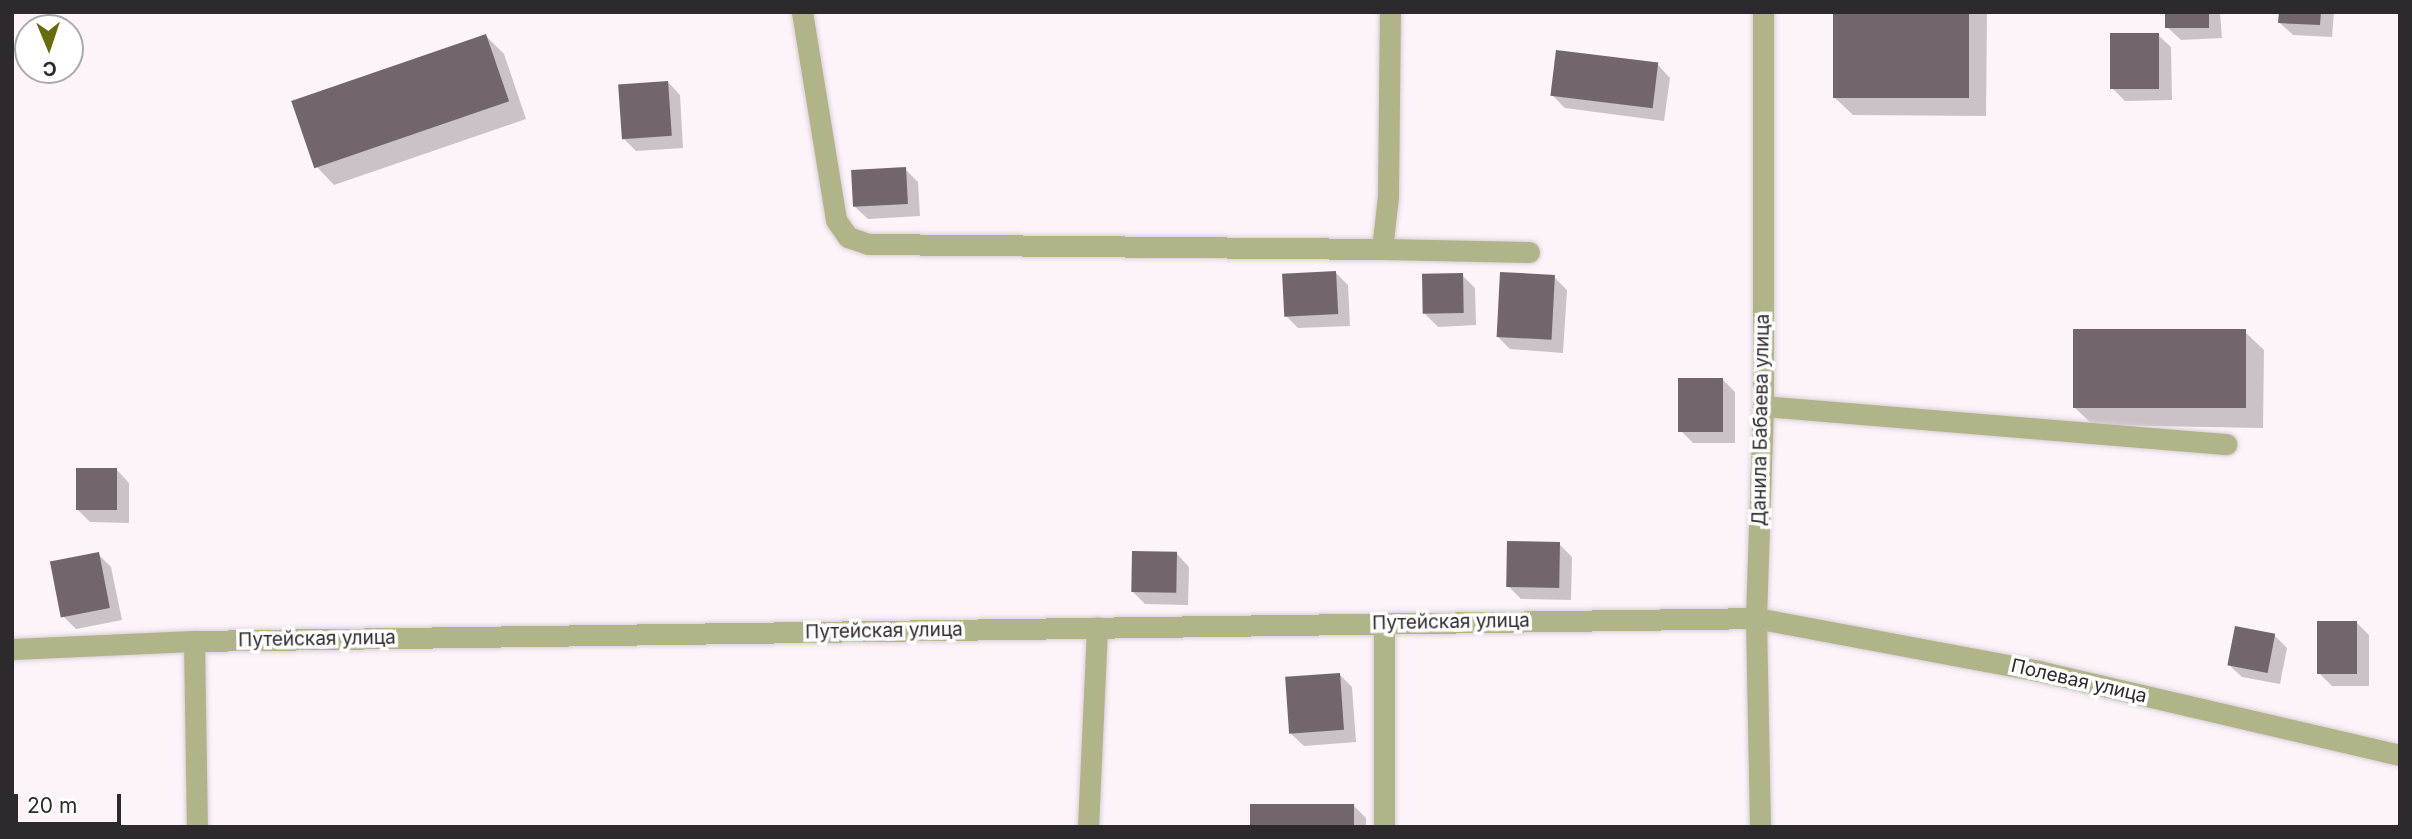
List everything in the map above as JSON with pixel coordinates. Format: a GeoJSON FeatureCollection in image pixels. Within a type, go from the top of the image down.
{"type":"FeatureCollection","features":[{"type":"Feature","properties":{"kind":"street"},"geometry":{"type":"LineString","coordinates":[[802,12],[836,220],[848,237],[867,244],[1382,248],[1529,252]]}},
{"type":"Feature","properties":{"kind":"street"},"geometry":{"type":"LineString","coordinates":[[1382,248],[1388,196],[1390,12]]}},
{"type":"Feature","properties":{"kind":"street","name":"Данила Бабаева улица"},"geometry":{"type":"LineString","coordinates":[[1760,827],[1756,618],[1763,406],[1763,12]]}},
{"type":"Feature","properties":{"kind":"street"},"geometry":{"type":"LineString","coordinates":[[1763,406],[2226,444]]}},
{"type":"Feature","properties":{"kind":"street","name":"Путейская улица"},"geometry":{"type":"LineString","coordinates":[[12,649],[194,641],[1756,618]]}},
{"type":"Feature","properties":{"kind":"street","name":"Полевая улица"},"geometry":{"type":"LineString","coordinates":[[1756,618],[2039,671],[2400,754]]}},
{"type":"Feature","properties":{"kind":"street"},"geometry":{"type":"LineString","coordinates":[[1384,623],[1384,827]]}},
{"type":"Feature","properties":{"kind":"street"},"geometry":{"type":"LineString","coordinates":[[1088,827],[1097,628]]}},
{"type":"Feature","properties":{"kind":"street"},"geometry":{"type":"LineString","coordinates":[[194,641],[197,827]]}},
{"type":"Feature","properties":{"kind":"building"},"geometry":{"type":"Polygon","coordinates":[[[1833,12],[1969,12],[1969,98],[1833,98],[1833,12]]]}},
{"type":"Feature","properties":{"kind":"building"},"geometry":{"type":"Polygon","coordinates":[[[2165,12],[2209,12],[2209,28],[2165,28],[2165,12]]]}},
{"type":"Feature","properties":{"kind":"building"},"geometry":{"type":"Polygon","coordinates":[[[2279,12],[2321,12],[2320,25],[2278,23],[2279,12]]]}},
{"type":"Feature","properties":{"kind":"building"},"geometry":{"type":"Polygon","coordinates":[[[2110,33],[2159,33],[2159,89],[2110,89],[2110,33]]]}},
{"type":"Feature","properties":{"kind":"building"},"geometry":{"type":"Polygon","coordinates":[[[486,34],[509,101],[314,168],[291,101],[486,34]]]}},
{"type":"Feature","properties":{"kind":"building"},"geometry":{"type":"Polygon","coordinates":[[[1556,50],[1658,63],[1653,108],[1550,96],[1556,50]]]}},
{"type":"Feature","properties":{"kind":"building"},"geometry":{"type":"Polygon","coordinates":[[[668,81],[672,136],[622,139],[618,84],[668,81]]]}},
{"type":"Feature","properties":{"kind":"building"},"geometry":{"type":"Polygon","coordinates":[[[906,167],[908,204],[853,207],[851,170],[906,167]]]}},
{"type":"Feature","properties":{"kind":"building"},"geometry":{"type":"Polygon","coordinates":[[[1336,271],[1338,314],[1284,317],[1282,274],[1336,271]]]}},
{"type":"Feature","properties":{"kind":"building"},"geometry":{"type":"Polygon","coordinates":[[[1500,272],[1555,275],[1552,340],[1497,337],[1500,272]]]}},
{"type":"Feature","properties":{"kind":"building"},"geometry":{"type":"Polygon","coordinates":[[[1463,273],[1464,313],[1423,314],[1422,274],[1463,273]]]}},
{"type":"Feature","properties":{"kind":"building"},"geometry":{"type":"Polygon","coordinates":[[[2073,329],[2246,329],[2246,408],[2073,408],[2073,329]]]}},
{"type":"Feature","properties":{"kind":"building"},"geometry":{"type":"Polygon","coordinates":[[[1678,378],[1723,378],[1723,432],[1678,432],[1678,378]]]}},
{"type":"Feature","properties":{"kind":"building"},"geometry":{"type":"Polygon","coordinates":[[[76,468],[117,468],[117,510],[76,510],[76,468]]]}},
{"type":"Feature","properties":{"kind":"building"},"geometry":{"type":"Polygon","coordinates":[[[1507,541],[1560,542],[1559,588],[1506,587],[1507,541]]]}},
{"type":"Feature","properties":{"kind":"building"},"geometry":{"type":"Polygon","coordinates":[[[1132,551],[1177,552],[1176,593],[1131,592],[1132,551]]]}},
{"type":"Feature","properties":{"kind":"building"},"geometry":{"type":"Polygon","coordinates":[[[99,552],[110,608],[61,617],[50,562],[99,552]]]}},
{"type":"Feature","properties":{"kind":"building"},"geometry":{"type":"Polygon","coordinates":[[[2317,621],[2357,621],[2357,674],[2317,674],[2317,621]]]}},
{"type":"Feature","properties":{"kind":"building"},"geometry":{"type":"Polygon","coordinates":[[[2235,626],[2275,634],[2268,673],[2227,665],[2235,626]]]}},
{"type":"Feature","properties":{"kind":"building"},"geometry":{"type":"Polygon","coordinates":[[[1340,673],[1344,730],[1289,734],[1285,677],[1340,673]]]}},
{"type":"Feature","properties":{"kind":"building"},"geometry":{"type":"Polygon","coordinates":[[[1250,804],[1354,804],[1354,827],[1250,827],[1250,804]]]}}]}
